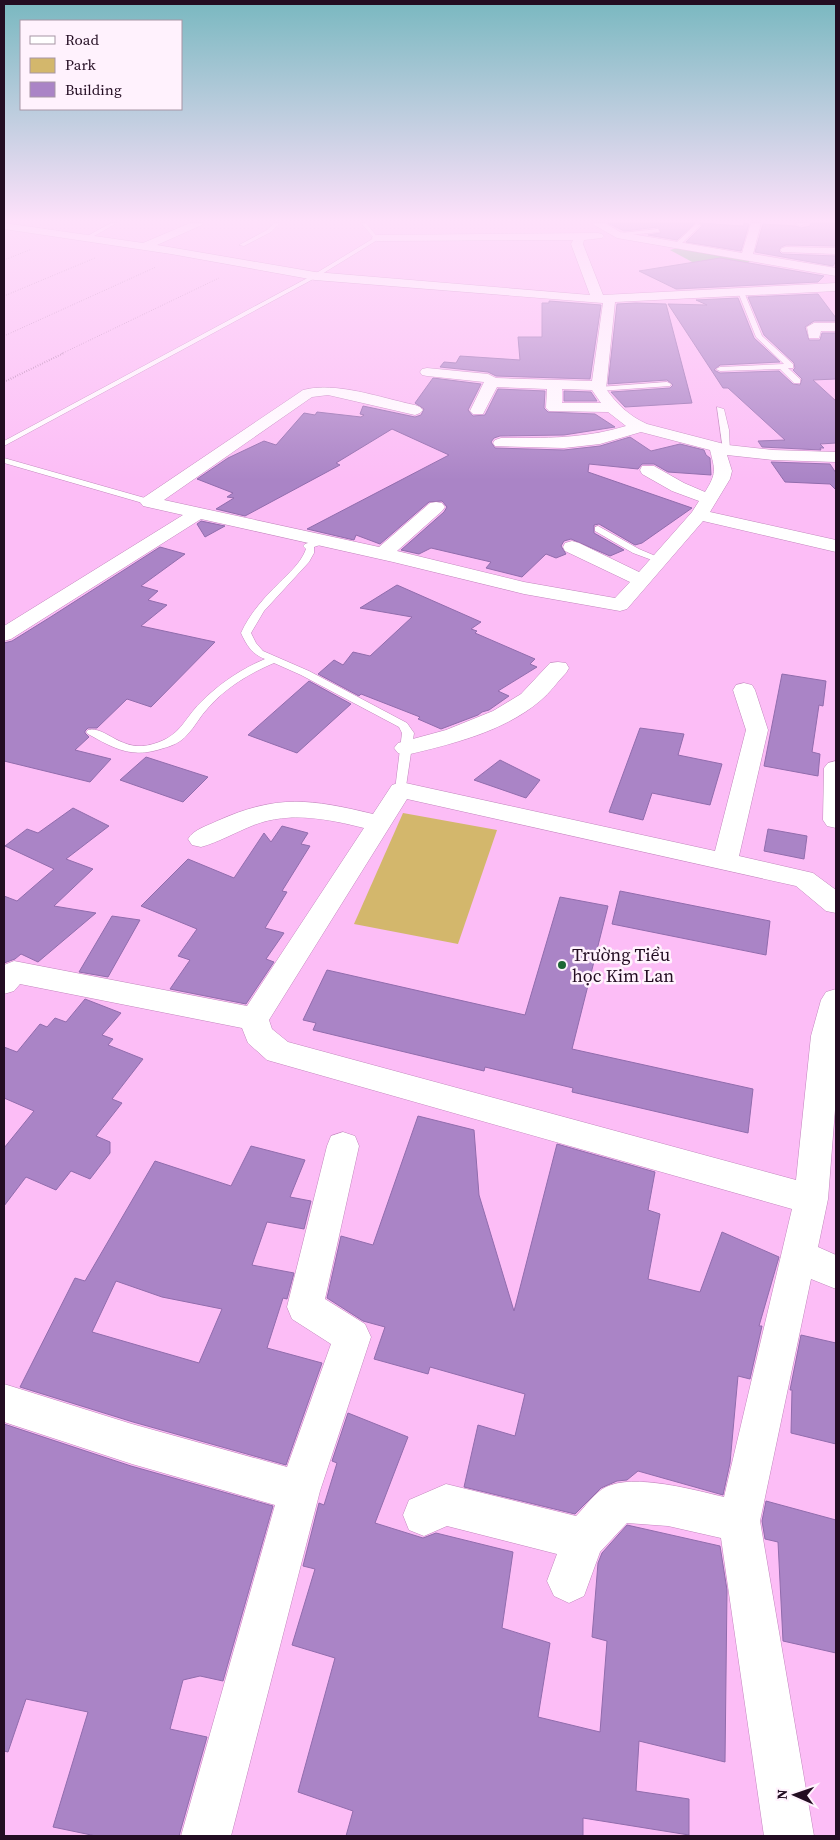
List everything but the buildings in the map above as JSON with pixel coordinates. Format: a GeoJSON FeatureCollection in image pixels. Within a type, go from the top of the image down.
{"type":"FeatureCollection","features":[{"type":"Feature","properties":{"kind":"street"},"geometry":{"type":"LineString","coordinates":[[609,309],[598,388],[612,408],[632,423],[722,449],[773,455],[836,456]]}},
{"type":"Feature","properties":{"kind":"street"},"geometry":{"type":"LineString","coordinates":[[814,335],[814,327],[836,327]]}},
{"type":"Feature","properties":{"kind":"street"},"geometry":{"type":"LineString","coordinates":[[427,372],[488,378],[492,382],[598,388]]}},
{"type":"Feature","properties":{"kind":"street"},"geometry":{"type":"LineString","coordinates":[[478,411],[492,382]]}},
{"type":"Feature","properties":{"kind":"street"},"geometry":{"type":"LineString","coordinates":[[555,385],[554,408],[612,408]]}},
{"type":"Feature","properties":{"kind":"street"},"geometry":{"type":"LineString","coordinates":[[149,502],[308,393],[328,391],[415,410]]}},
{"type":"Feature","properties":{"kind":"street"},"geometry":{"type":"LineString","coordinates":[[501,443],[564,443],[600,439],[641,427]]}},
{"type":"Feature","properties":{"kind":"street"},"geometry":{"type":"LineString","coordinates":[[149,502],[191,517],[316,543],[383,554],[524,588],[620,605],[704,507],[722,479],[724,471],[722,449]]}},
{"type":"Feature","properties":{"kind":"street"},"geometry":{"type":"LineString","coordinates":[[648,470],[678,487],[704,507],[836,546]]}},
{"type":"Feature","properties":{"kind":"street"},"geometry":{"type":"LineString","coordinates":[[383,554],[436,507]]}},
{"type":"Feature","properties":{"kind":"street"},"geometry":{"type":"LineString","coordinates":[[4,635],[191,517]]}},
{"type":"Feature","properties":{"kind":"street"},"geometry":{"type":"LineString","coordinates":[[572,547],[642,580]]}},
{"type":"Feature","properties":{"kind":"street"},"geometry":{"type":"LineString","coordinates":[[406,748],[462,732],[505,714],[529,699],[558,668]]}},
{"type":"Feature","properties":{"kind":"street"},"geometry":{"type":"LineString","coordinates":[[725,862],[758,730],[744,690]]}},
{"type":"Feature","properties":{"kind":"street"},"geometry":{"type":"LineString","coordinates":[[836,768],[836,820]]}},
{"type":"Feature","properties":{"kind":"street"},"geometry":{"type":"LineString","coordinates":[[254,1019],[402,790],[804,879],[836,904]]}},
{"type":"Feature","properties":{"kind":"street"},"geometry":{"type":"LineString","coordinates":[[201,839],[256,815],[278,810],[353,817],[380,823]]}},
{"type":"Feature","properties":{"kind":"street"},"geometry":{"type":"LineString","coordinates":[[4,982],[14,972],[254,1019]]}},
{"type":"Feature","properties":{"kind":"street"},"geometry":{"type":"LineString","coordinates":[[789,1836],[739,1521],[811,1199],[826,1036],[836,1000]]}},
{"type":"Feature","properties":{"kind":"street"},"geometry":{"type":"LineString","coordinates":[[254,1019],[259,1035],[278,1051],[811,1199]]}},
{"type":"Feature","properties":{"kind":"street"},"geometry":{"type":"LineString","coordinates":[[206,1836],[299,1491],[352,1337],[305,1307],[344,1146]]}},
{"type":"Feature","properties":{"kind":"street"},"geometry":{"type":"LineString","coordinates":[[798,1255],[836,1273]]}},
{"type":"Feature","properties":{"kind":"street"},"geometry":{"type":"LineString","coordinates":[[4,1403],[132,1444],[299,1491]]}},
{"type":"Feature","properties":{"kind":"street"},"geometry":{"type":"LineString","coordinates":[[569,1581],[583,1540],[619,1502],[668,1505],[739,1521]]}},
{"type":"Feature","properties":{"kind":"street"},"geometry":{"type":"LineString","coordinates":[[424,1515],[446,1504],[583,1540]]}},
{"type":"Feature","properties":{"kind":"lane"},"geometry":{"type":"LineString","coordinates":[[4,444],[254,309]]}},
{"type":"Feature","properties":{"kind":"lane"},"geometry":{"type":"LineString","coordinates":[[720,369],[790,366],[759,338],[748,309]]}},
{"type":"Feature","properties":{"kind":"lane"},"geometry":{"type":"LineString","coordinates":[[782,367],[797,381]]}},
{"type":"Feature","properties":{"kind":"lane"},"geometry":{"type":"LineString","coordinates":[[598,388],[667,384]]}},
{"type":"Feature","properties":{"kind":"lane"},"geometry":{"type":"LineString","coordinates":[[720,409],[725,430],[722,449]]}},
{"type":"Feature","properties":{"kind":"lane"},"geometry":{"type":"LineString","coordinates":[[4,460],[149,502]]}},
{"type":"Feature","properties":{"kind":"lane"},"geometry":{"type":"LineString","coordinates":[[598,529],[636,551],[660,560]]}},
{"type":"Feature","properties":{"kind":"lane"},"geometry":{"type":"LineString","coordinates":[[316,543],[304,562],[251,620],[246,633],[251,644],[259,653],[305,674],[403,725],[408,733],[402,790]]}},
{"type":"Feature","properties":{"kind":"lane"},"geometry":{"type":"LineString","coordinates":[[92,732],[132,750],[142,750],[162,745],[183,734],[205,704],[235,681],[259,665],[273,660]]}},
{"type":"Feature","properties":{"kind":"path"},"geometry":{"type":"LineString","coordinates":[[4,336],[64,309]]}},
{"type":"Feature","properties":{"kind":"path"},"geometry":{"type":"LineString","coordinates":[[4,382],[155,309]]}},
{"type":"Feature","properties":{"kind":"green space"},"geometry":{"type":"Polygon","coordinates":[[[403,813],[497,830],[458,944],[354,924],[403,813]]]}},
{"type":"Feature","properties":{"kind":"place","name":"Trường Tiểu học Kim Lan"},"geometry":{"type":"Point","coordinates":[562,965]}}]}
